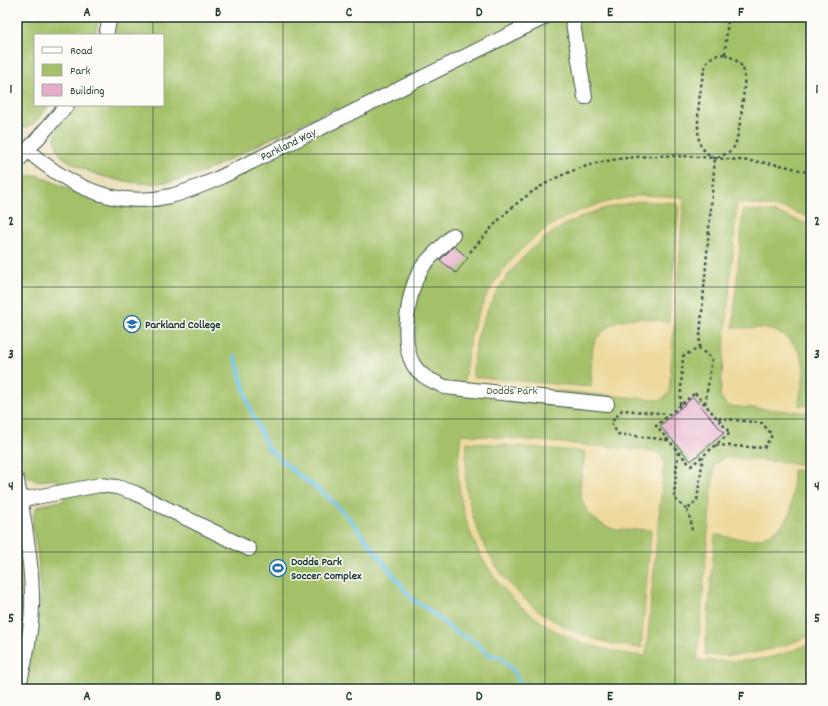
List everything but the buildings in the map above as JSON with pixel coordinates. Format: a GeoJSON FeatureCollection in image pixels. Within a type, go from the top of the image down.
{"type":"FeatureCollection","features":[{"type":"Feature","properties":{"kind":"street"},"geometry":{"type":"LineString","coordinates":[[106,34],[110,17]]}},
{"type":"Feature","properties":{"kind":"street","name":"Parkland Way"},"geometry":{"type":"LineString","coordinates":[[27,150],[68,182],[81,188],[122,198],[140,200],[169,197],[219,178],[546,17]]}},
{"type":"Feature","properties":{"kind":"street"},"geometry":{"type":"LineString","coordinates":[[572,17],[585,97]]}},
{"type":"Feature","properties":{"kind":"street"},"geometry":{"type":"LineString","coordinates":[[17,162],[66,106]]}},
{"type":"Feature","properties":{"kind":"street"},"geometry":{"type":"LineString","coordinates":[[453,235],[422,268],[411,290],[408,311],[408,351],[414,365],[425,378],[445,387],[607,404]]}},
{"type":"Feature","properties":{"kind":"street"},"geometry":{"type":"LineString","coordinates":[[17,480],[31,580],[32,608],[29,638],[18,689]]}},
{"type":"Feature","properties":{"kind":"street"},"geometry":{"type":"LineString","coordinates":[[20,500],[100,485],[117,487],[135,493],[249,548]]}},
{"type":"Feature","properties":{"kind":"path"},"geometry":{"type":"LineString","coordinates":[[725,54],[728,17]]}},
{"type":"Feature","properties":{"kind":"path"},"geometry":{"type":"LineString","coordinates":[[725,54],[735,59],[741,66],[744,73],[743,88],[738,135],[734,147],[727,153],[715,158],[707,153],[700,145],[698,134],[702,76],[708,61],[716,55],[725,54]]}},
{"type":"Feature","properties":{"kind":"path"},"geometry":{"type":"LineString","coordinates":[[470,252],[510,209],[551,180],[574,170],[597,163],[624,157],[676,155],[788,167],[811,174]]}},
{"type":"Feature","properties":{"kind":"path"},"geometry":{"type":"LineString","coordinates":[[699,348],[715,158]]}},
{"type":"Feature","properties":{"kind":"path"},"geometry":{"type":"LineString","coordinates":[[699,348],[712,359],[706,405]]}},
{"type":"Feature","properties":{"kind":"path"},"geometry":{"type":"LineString","coordinates":[[680,405],[683,356],[699,348]]}},
{"type":"Feature","properties":{"kind":"path"},"geometry":{"type":"LineString","coordinates":[[695,393],[730,433],[691,466],[656,426],[680,405],[695,393]]}},
{"type":"Feature","properties":{"kind":"path"},"geometry":{"type":"LineString","coordinates":[[668,440],[618,434],[611,423],[622,410],[670,414]]}},
{"type":"Feature","properties":{"kind":"path"},"geometry":{"type":"LineString","coordinates":[[716,445],[764,448],[772,435],[762,423],[717,418]]}},
{"type":"Feature","properties":{"kind":"path"},"geometry":{"type":"LineString","coordinates":[[678,452],[674,498],[688,510],[692,533]]}},
{"type":"Feature","properties":{"kind":"path"},"geometry":{"type":"LineString","coordinates":[[688,510],[697,500],[703,456]]}},
{"type":"Feature","properties":{"kind":"green space"},"geometry":{"type":"Polygon","coordinates":[[[17,17],[99,17],[94,34],[34,34],[34,106],[48,106],[36,121],[23,127],[17,127],[17,105],[24,91],[17,88],[17,17]]]}},
{"type":"Feature","properties":{"kind":"green space","name":"Dodds Park"},"geometry":{"type":"Polygon","coordinates":[[[118,17],[811,17],[811,689],[24,689],[36,633],[40,599],[33,518],[38,506],[65,500],[56,479],[36,481],[25,475],[17,429],[17,186],[19,181],[27,176],[37,175],[78,193],[136,205],[347,122],[335,108],[214,167],[179,180],[150,183],[135,182],[119,180],[88,171],[75,165],[62,156],[57,147],[57,130],[66,114],[73,106],[164,106],[164,34],[114,34],[118,17]]]}},
{"type":"Feature","properties":{"kind":"green space"},"geometry":{"type":"Polygon","coordinates":[[[17,537],[21,590],[17,643],[17,537]]]}},
{"type":"Feature","properties":{"kind":"sand"},"geometry":{"type":"Polygon","coordinates":[[[643,195],[684,197],[669,393],[661,400],[464,383],[472,332],[478,314],[497,278],[524,247],[555,223],[572,214],[607,202],[643,195]],[[643,201],[604,209],[581,217],[559,228],[539,243],[520,261],[504,281],[490,304],[481,327],[475,352],[473,377],[591,387],[593,348],[599,335],[605,330],[614,323],[622,320],[637,318],[669,322],[679,205],[676,203],[643,201]]]}},
{"type":"Feature","properties":{"kind":"sand"},"geometry":{"type":"Polygon","coordinates":[[[737,202],[787,209],[811,218],[811,225],[774,212],[743,210],[733,327],[763,328],[774,331],[786,338],[797,348],[803,362],[804,369],[799,405],[811,406],[811,413],[729,406],[720,397],[737,202]]]}},
{"type":"Feature","properties":{"kind":"sand"},"geometry":{"type":"Polygon","coordinates":[[[461,434],[655,451],[664,461],[646,656],[611,651],[579,641],[550,627],[524,609],[501,586],[483,559],[469,529],[460,494],[458,479],[461,434]],[[467,442],[466,482],[468,496],[477,527],[490,556],[507,581],[528,602],[552,620],[579,633],[609,643],[641,648],[651,530],[613,529],[605,526],[592,517],[583,504],[580,489],[585,452],[467,442]]]}},
{"type":"Feature","properties":{"kind":"sand"},"geometry":{"type":"Polygon","coordinates":[[[724,457],[811,465],[811,471],[793,470],[791,508],[786,520],[777,530],[765,536],[753,539],[715,535],[705,655],[719,656],[759,652],[785,645],[811,635],[811,643],[769,658],[741,661],[697,660],[714,465],[724,457]]]}},
{"type":"Feature","properties":{"kind":"waterway"},"geometry":{"type":"LineString","coordinates":[[235,356],[250,409],[268,448],[296,473],[328,497],[348,517],[412,599],[429,610],[456,633],[474,641],[488,654],[502,658],[514,672],[523,689]]}},
{"type":"Feature","properties":{"kind":"place","name":"Parkland College"},"geometry":{"type":"Point","coordinates":[132,324]}},
{"type":"Feature","properties":{"kind":"place","name":"Dodds Park Soccer Complex"},"geometry":{"type":"Point","coordinates":[278,568]}}]}
